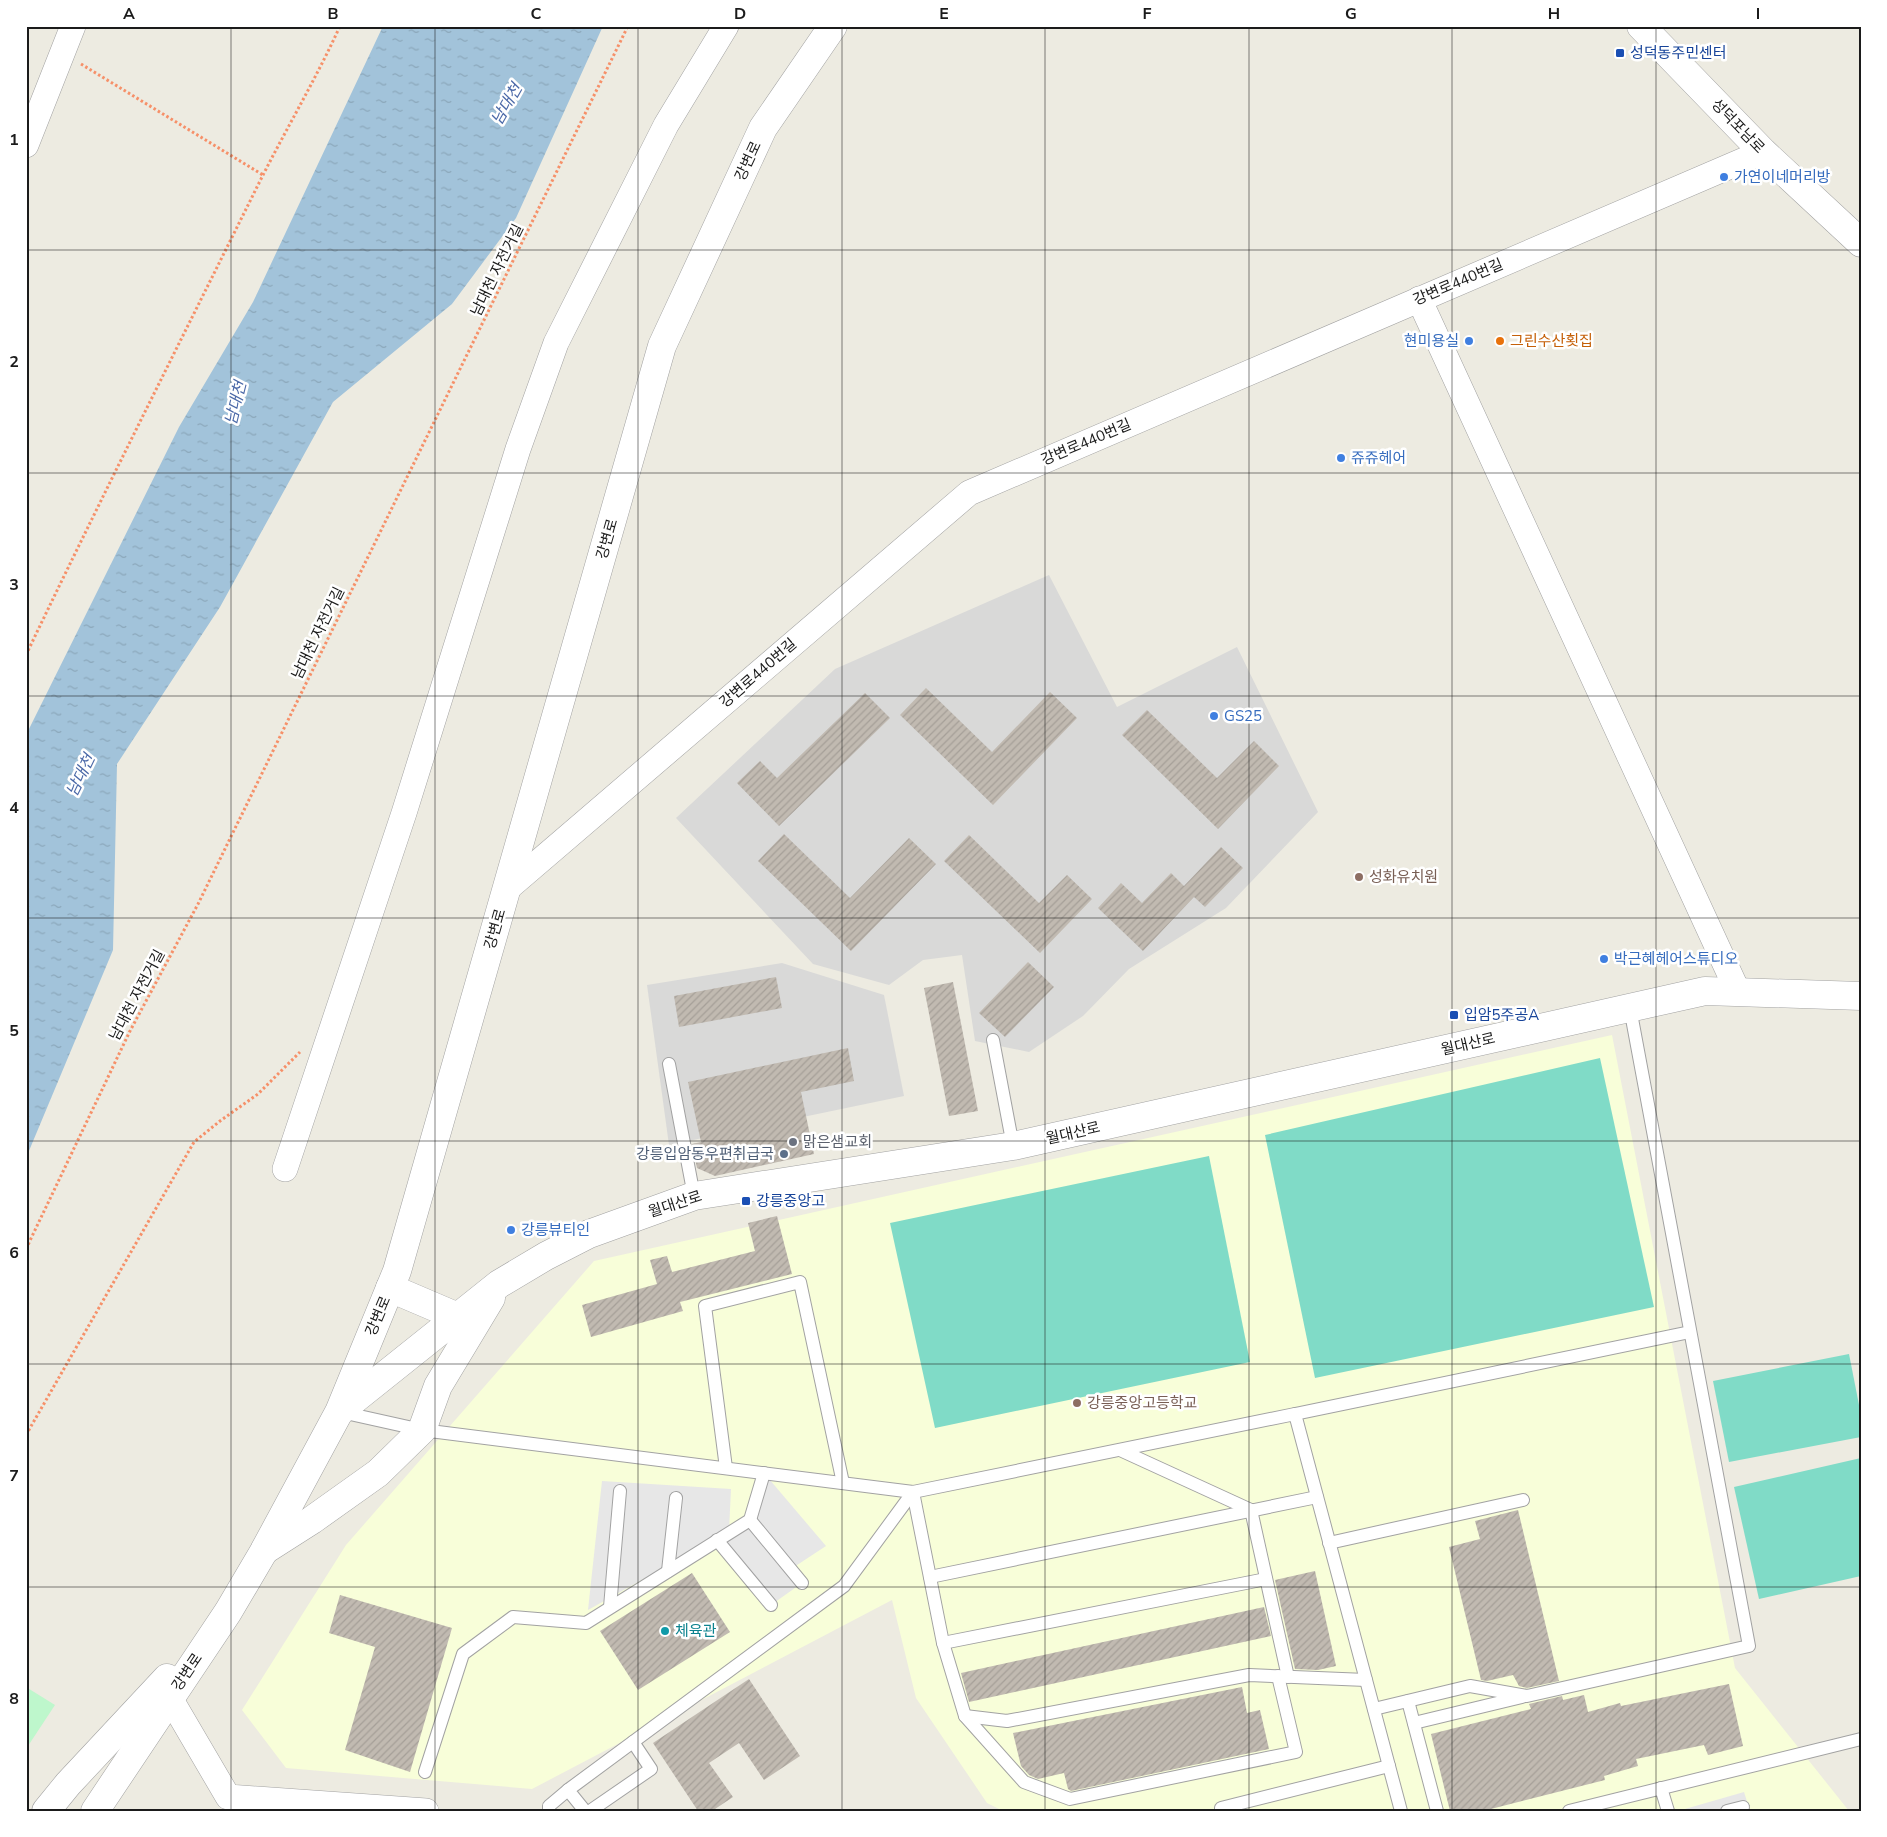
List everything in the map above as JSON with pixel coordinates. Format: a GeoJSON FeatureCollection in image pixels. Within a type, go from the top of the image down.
{"type":"FeatureCollection","features":[{"type":"Feature","properties":{"kind":"street"},"geometry":{"type":"LineString","coordinates":[[26,144],[73,26]]}},
{"type":"Feature","properties":{"kind":"street"},"geometry":{"type":"LineString","coordinates":[[285,1169],[404,813],[518,449],[556,343],[666,125],[726,26]]}},
{"type":"Feature","properties":{"kind":"street","name":"강변로"},"geometry":{"type":"LineString","coordinates":[[100,1809],[170,1698],[228,1612],[264,1551],[339,1412],[397,1271],[662,346],[763,128],[833,26]]}},
{"type":"Feature","properties":{"kind":"street","name":"성덕포남로"},"geometry":{"type":"LineString","coordinates":[[1641,26],[1764,152],[1861,243]]}},
{"type":"Feature","properties":{"kind":"street","name":"강변로440번길"},"geometry":{"type":"LineString","coordinates":[[507,889],[969,493],[1764,152]]}},
{"type":"Feature","properties":{"kind":"street"},"geometry":{"type":"LineString","coordinates":[[1419,299],[1738,992]]}},
{"type":"Feature","properties":{"kind":"street","name":"월대산로"},"geometry":{"type":"LineString","coordinates":[[339,1412],[499,1284],[546,1256],[589,1234],[694,1196],[1013,1146],[1705,991],[1861,996]]}},
{"type":"Feature","properties":{"kind":"street"},"geometry":{"type":"LineString","coordinates":[[264,1551],[312,1520],[378,1473],[422,1430],[438,1386],[499,1284]]}},
{"type":"Feature","properties":{"kind":"street"},"geometry":{"type":"LineString","coordinates":[[390,1288],[458,1316]]}},
{"type":"Feature","properties":{"kind":"street"},"geometry":{"type":"LineString","coordinates":[[46,1811],[68,1784],[228,1612]]}},
{"type":"Feature","properties":{"kind":"street"},"geometry":{"type":"LineString","coordinates":[[170,1698],[228,1797],[426,1811]]}},
{"type":"Feature","properties":{"kind":"lane"},"geometry":{"type":"LineString","coordinates":[[1414,1722],[1749,1646],[1630,1008]]}},
{"type":"Feature","properties":{"kind":"lane"},"geometry":{"type":"LineString","coordinates":[[993,1040],[1013,1146]]}},
{"type":"Feature","properties":{"kind":"lane"},"geometry":{"type":"LineString","coordinates":[[669,1064],[694,1196]]}},
{"type":"Feature","properties":{"kind":"lane"},"geometry":{"type":"LineString","coordinates":[[726,1468],[705,1306],[800,1282],[842,1483]]}},
{"type":"Feature","properties":{"kind":"lane"},"geometry":{"type":"LineString","coordinates":[[339,1412],[422,1430],[913,1492],[1690,1332]]}},
{"type":"Feature","properties":{"kind":"lane"},"geometry":{"type":"LineString","coordinates":[[1295,1414],[1401,1811]]}},
{"type":"Feature","properties":{"kind":"lane"},"geometry":{"type":"LineString","coordinates":[[1120,1450],[1251,1510]]}},
{"type":"Feature","properties":{"kind":"lane"},"geometry":{"type":"LineString","coordinates":[[425,1772],[463,1654],[513,1617],[586,1623],[750,1520],[764,1473]]}},
{"type":"Feature","properties":{"kind":"lane"},"geometry":{"type":"LineString","coordinates":[[610,1607],[620,1491]]}},
{"type":"Feature","properties":{"kind":"lane"},"geometry":{"type":"LineString","coordinates":[[913,1492],[943,1643],[965,1716],[1024,1782],[1070,1799],[1296,1752],[1266,1579],[1251,1510]]}},
{"type":"Feature","properties":{"kind":"lane"},"geometry":{"type":"LineString","coordinates":[[550,1811],[548,1806],[568,1790],[844,1586],[913,1492]]}},
{"type":"Feature","properties":{"kind":"lane"},"geometry":{"type":"LineString","coordinates":[[930,1577],[1317,1497]]}},
{"type":"Feature","properties":{"kind":"lane"},"geometry":{"type":"LineString","coordinates":[[668,1571],[676,1498]]}},
{"type":"Feature","properties":{"kind":"lane"},"geometry":{"type":"LineString","coordinates":[[1329,1543],[1522,1500]]}},
{"type":"Feature","properties":{"kind":"lane"},"geometry":{"type":"LineString","coordinates":[[750,1520],[802,1583]]}},
{"type":"Feature","properties":{"kind":"lane"},"geometry":{"type":"LineString","coordinates":[[717,1540],[771,1605]]}},
{"type":"Feature","properties":{"kind":"lane"},"geometry":{"type":"LineString","coordinates":[[943,1643],[1266,1579]]}},
{"type":"Feature","properties":{"kind":"lane"},"geometry":{"type":"LineString","coordinates":[[965,1716],[1007,1721],[1249,1675],[1366,1680]]}},
{"type":"Feature","properties":{"kind":"lane"},"geometry":{"type":"LineString","coordinates":[[1374,1709],[1470,1686],[1527,1696]]}},
{"type":"Feature","properties":{"kind":"lane"},"geometry":{"type":"LineString","coordinates":[[1408,1701],[1437,1811]]}},
{"type":"Feature","properties":{"kind":"lane"},"geometry":{"type":"LineString","coordinates":[[1569,1811],[1861,1739]]}},
{"type":"Feature","properties":{"kind":"lane"},"geometry":{"type":"LineString","coordinates":[[590,1811],[651,1769],[633,1742]]}},
{"type":"Feature","properties":{"kind":"lane"},"geometry":{"type":"LineString","coordinates":[[1221,1808],[1389,1766]]}},
{"type":"Feature","properties":{"kind":"lane"},"geometry":{"type":"LineString","coordinates":[[1661,1788],[1668,1811]]}},
{"type":"Feature","properties":{"kind":"lane"},"geometry":{"type":"LineString","coordinates":[[568,1790],[585,1811]]}},
{"type":"Feature","properties":{"kind":"lane"},"geometry":{"type":"LineString","coordinates":[[1727,1811],[1743,1806]]}},
{"type":"Feature","properties":{"kind":"path"},"geometry":{"type":"LineString","coordinates":[[26,655],[77,548],[263,175],[323,64],[340,26]]}},
{"type":"Feature","properties":{"kind":"path","name":"남대천 자전거길"},"geometry":{"type":"LineString","coordinates":[[26,1249],[130,1031],[198,904],[628,26]]}},
{"type":"Feature","properties":{"kind":"path"},"geometry":{"type":"LineString","coordinates":[[62,52],[263,175]]}},
{"type":"Feature","properties":{"kind":"path"},"geometry":{"type":"LineString","coordinates":[[26,1435],[194,1142],[258,1094],[300,1051]]}},
{"type":"Feature","properties":{"kind":"shaded area"},"geometry":{"type":"Polygon","coordinates":[[[1049,575],[1117,707],[1237,647],[1318,812],[1226,908],[1129,969],[1083,1016],[1029,1052],[975,1041],[962,955],[923,960],[889,985],[813,964],[676,818],[835,669],[1049,575]]]}},
{"type":"Feature","properties":{"kind":"shaded area"},"geometry":{"type":"Polygon","coordinates":[[[782,963],[884,995],[904,1096],[669,1145],[647,985],[782,963]]]}},
{"type":"Feature","properties":{"kind":"shaded area","name":"강릉중앙고등학교"},"geometry":{"type":"Polygon","coordinates":[[[1612,1035],[1735,1668],[1849,1811],[1003,1811],[987,1803],[916,1698],[892,1600],[532,1789],[286,1768],[242,1710],[346,1545],[594,1261],[1612,1035]]]}},
{"type":"Feature","properties":{"kind":"shaded area"},"geometry":{"type":"Polygon","coordinates":[[[1600,1058],[1654,1307],[1315,1378],[1265,1135],[1600,1058]]]}},
{"type":"Feature","properties":{"kind":"shaded area"},"geometry":{"type":"Polygon","coordinates":[[[1209,1156],[1250,1362],[935,1428],[890,1223],[1209,1156]]]}},
{"type":"Feature","properties":{"kind":"shaded area"},"geometry":{"type":"Polygon","coordinates":[[[1849,1354],[1861,1415],[1861,1437],[1729,1462],[1713,1381],[1849,1354]]]}},
{"type":"Feature","properties":{"kind":"shaded area"},"geometry":{"type":"Polygon","coordinates":[[[1861,1458],[1861,1576],[1759,1599],[1734,1487],[1861,1458]]]}},
{"type":"Feature","properties":{"kind":"shaded area"},"geometry":{"type":"Polygon","coordinates":[[[764,1473],[826,1546],[791,1569],[802,1583],[771,1605],[717,1540],[750,1520],[764,1473]]]}},
{"type":"Feature","properties":{"kind":"shaded area"},"geometry":{"type":"Polygon","coordinates":[[[602,1481],[731,1489],[729,1531],[588,1610],[602,1481]]]}},
{"type":"Feature","properties":{"kind":"shaded area"},"geometry":{"type":"Polygon","coordinates":[[[26,1687],[55,1705],[26,1749],[26,1687]]]}},
{"type":"Feature","properties":{"kind":"shaded area"},"geometry":{"type":"Polygon","coordinates":[[[1744,1792],[1750,1811],[1678,1811],[1744,1792]]]}},
{"type":"Feature","properties":{"kind":"water","name":"남대천"},"geometry":{"type":"Polygon","coordinates":[[[383,26],[603,26],[516,218],[452,304],[333,402],[220,607],[117,764],[113,950],[26,1158],[26,735],[179,427],[253,302],[383,26]]]}},
{"type":"Feature","properties":{"kind":"building"},"geometry":{"type":"Polygon","coordinates":[[[926,688],[992,752],[1050,692],[1077,718],[993,805],[900,715],[926,688]]]}},
{"type":"Feature","properties":{"kind":"building"},"geometry":{"type":"Polygon","coordinates":[[[865,693],[890,718],[779,826],[737,783],[760,761],[777,778],[865,693]]]}},
{"type":"Feature","properties":{"kind":"building"},"geometry":{"type":"Polygon","coordinates":[[[1147,710],[1217,778],[1254,741],[1279,766],[1218,829],[1122,735],[1147,710]]]}},
{"type":"Feature","properties":{"kind":"building"},"geometry":{"type":"Polygon","coordinates":[[[784,834],[850,898],[909,838],[936,864],[851,951],[758,861],[784,834]]]}},
{"type":"Feature","properties":{"kind":"building"},"geometry":{"type":"Polygon","coordinates":[[[969,835],[1039,903],[1067,875],[1092,899],[1040,953],[944,861],[969,835]]]}},
{"type":"Feature","properties":{"kind":"building"},"geometry":{"type":"Polygon","coordinates":[[[1221,847],[1243,868],[1205,907],[1194,897],[1143,951],[1098,908],[1121,883],[1142,903],[1171,873],[1184,886],[1221,847]]]}},
{"type":"Feature","properties":{"kind":"building"},"geometry":{"type":"Polygon","coordinates":[[[1028,962],[1054,987],[1005,1037],[979,1013],[1028,962]]]}},
{"type":"Feature","properties":{"kind":"building"},"geometry":{"type":"Polygon","coordinates":[[[776,977],[782,1008],[679,1027],[674,996],[776,977]]]}},
{"type":"Feature","properties":{"kind":"building"},"geometry":{"type":"Polygon","coordinates":[[[953,982],[978,1111],[949,1116],[924,988],[953,982]]]}},
{"type":"Feature","properties":{"kind":"building"},"geometry":{"type":"Polygon","coordinates":[[[848,1048],[854,1081],[801,1092],[814,1154],[715,1176],[697,1168],[692,1144],[701,1142],[688,1082],[848,1048]]]}},
{"type":"Feature","properties":{"kind":"building"},"geometry":{"type":"Polygon","coordinates":[[[777,1216],[792,1274],[680,1302],[683,1311],[591,1337],[582,1305],[657,1284],[650,1260],[667,1256],[672,1272],[755,1251],[748,1223],[777,1216]]]}},
{"type":"Feature","properties":{"kind":"building"},"geometry":{"type":"Polygon","coordinates":[[[1518,1510],[1559,1681],[1527,1688],[1519,1686],[1513,1675],[1487,1681],[1481,1680],[1449,1547],[1480,1539],[1475,1521],[1518,1510]]]}},
{"type":"Feature","properties":{"kind":"building"},"geometry":{"type":"Polygon","coordinates":[[[1315,1571],[1336,1666],[1318,1670],[1295,1669],[1275,1580],[1315,1571]]]}},
{"type":"Feature","properties":{"kind":"building","name":"체육관"},"geometry":{"type":"Polygon","coordinates":[[[692,1573],[730,1632],[638,1690],[600,1631],[692,1573]]]}},
{"type":"Feature","properties":{"kind":"building"},"geometry":{"type":"Polygon","coordinates":[[[340,1595],[452,1628],[410,1772],[345,1750],[375,1647],[329,1633],[340,1595]]]}},
{"type":"Feature","properties":{"kind":"building"},"geometry":{"type":"Polygon","coordinates":[[[1264,1607],[1271,1636],[969,1702],[961,1673],[1264,1607]]]}},
{"type":"Feature","properties":{"kind":"building"},"geometry":{"type":"Polygon","coordinates":[[[749,1679],[800,1756],[764,1780],[739,1743],[709,1763],[733,1797],[712,1811],[698,1811],[653,1743],[749,1679]]]}},
{"type":"Feature","properties":{"kind":"building"},"geometry":{"type":"Polygon","coordinates":[[[1729,1684],[1743,1746],[1708,1755],[1704,1745],[1636,1759],[1638,1766],[1604,1776],[1605,1780],[1483,1811],[1450,1811],[1431,1734],[1531,1709],[1529,1704],[1562,1696],[1563,1700],[1584,1695],[1588,1712],[1620,1703],[1621,1706],[1729,1684]]]}},
{"type":"Feature","properties":{"kind":"building"},"geometry":{"type":"Polygon","coordinates":[[[1242,1687],[1247,1713],[1260,1710],[1269,1749],[1071,1791],[1068,1789],[1064,1773],[1038,1779],[1029,1775],[1021,1766],[1013,1733],[1242,1687]]]}},
{"type":"Feature","properties":{"kind":"place","name":"성덕동주민센터"},"geometry":{"type":"Point","coordinates":[1620,53]}},
{"type":"Feature","properties":{"kind":"place","name":"가연이네머리방"},"geometry":{"type":"Point","coordinates":[1724,177]}},
{"type":"Feature","properties":{"kind":"place","name":"현미용실"},"geometry":{"type":"Point","coordinates":[1469,341]}},
{"type":"Feature","properties":{"kind":"place","name":"그린수산횟집"},"geometry":{"type":"Point","coordinates":[1500,341]}},
{"type":"Feature","properties":{"kind":"place","name":"쥬쥬헤어"},"geometry":{"type":"Point","coordinates":[1341,458]}},
{"type":"Feature","properties":{"kind":"place","name":"GS25"},"geometry":{"type":"Point","coordinates":[1214,716]}},
{"type":"Feature","properties":{"kind":"place","name":"성화유치원"},"geometry":{"type":"Point","coordinates":[1359,877]}},
{"type":"Feature","properties":{"kind":"place","name":"박근혜헤어스튜디오"},"geometry":{"type":"Point","coordinates":[1604,959]}},
{"type":"Feature","properties":{"kind":"place","name":"입암5주공A"},"geometry":{"type":"Point","coordinates":[1454,1015]}},
{"type":"Feature","properties":{"kind":"place","name":"맑은샘교회"},"geometry":{"type":"Point","coordinates":[793,1142]}},
{"type":"Feature","properties":{"kind":"place","name":"강릉입암동우편취급국"},"geometry":{"type":"Point","coordinates":[784,1154]}},
{"type":"Feature","properties":{"kind":"place","name":"강릉중앙고"},"geometry":{"type":"Point","coordinates":[746,1201]}},
{"type":"Feature","properties":{"kind":"place","name":"강릉뷰티인"},"geometry":{"type":"Point","coordinates":[511,1230]}},
{"type":"Feature","properties":{"kind":"place","name":"강릉중앙고등학교"},"geometry":{"type":"Point","coordinates":[1077,1403]}},
{"type":"Feature","properties":{"kind":"place","name":"체육관"},"geometry":{"type":"Point","coordinates":[665,1631]}}]}
